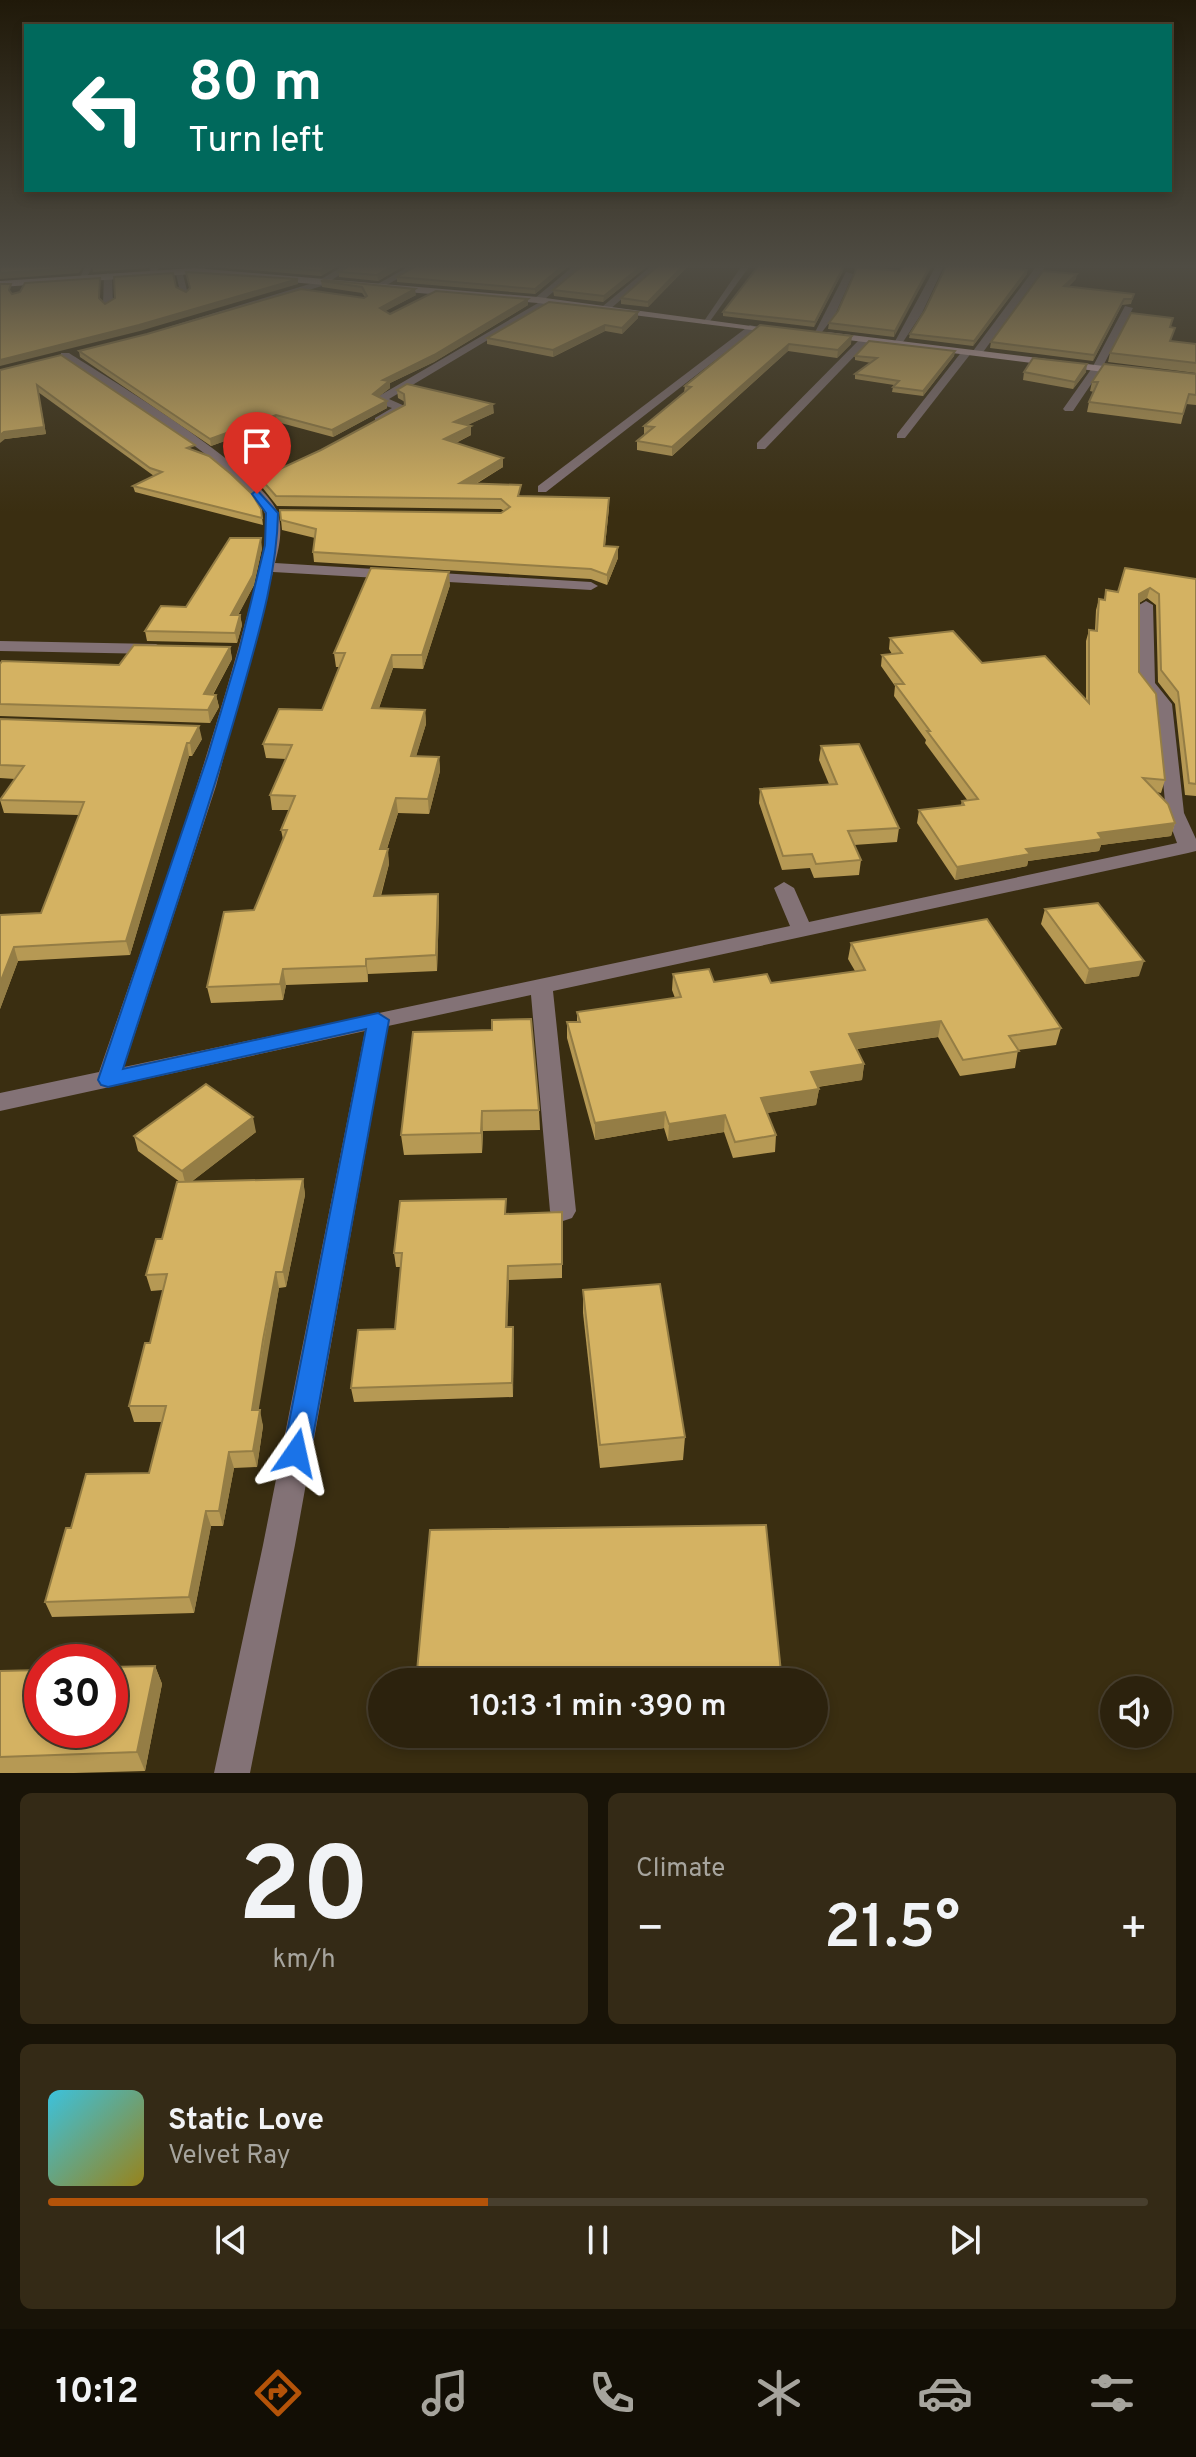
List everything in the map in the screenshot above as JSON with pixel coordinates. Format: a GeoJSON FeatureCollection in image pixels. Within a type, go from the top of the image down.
{"type":"FeatureCollection","features":[{"type":"Feature","properties":{"kind":"main road"},"geometry":{"type":"LineString","coordinates":[[928,347],[1136,373]]}},
{"type":"Feature","properties":{"kind":"street"},"geometry":{"type":"LineString","coordinates":[[367,427],[401,407],[384,402],[383,398],[471,347]]}},
{"type":"Feature","properties":{"kind":"street"},"geometry":{"type":"LineString","coordinates":[[542,489],[727,347]]}},
{"type":"Feature","properties":{"kind":"street"},"geometry":{"type":"LineString","coordinates":[[761,446],[858,347]]}},
{"type":"Feature","properties":{"kind":"street"},"geometry":{"type":"LineString","coordinates":[[901,436],[976,347]]}},
{"type":"Feature","properties":{"kind":"street"},"geometry":{"type":"LineString","coordinates":[[1069,409],[1108,347]]}},
{"type":"Feature","properties":{"kind":"street"},"geometry":{"type":"LineString","coordinates":[[65,356],[254,483],[265,501],[280,513],[108,1080]]}},
{"type":"Feature","properties":{"kind":"street"},"geometry":{"type":"LineString","coordinates":[[266,567],[591,586]]}},
{"type":"Feature","properties":{"kind":"street"},"geometry":{"type":"LineString","coordinates":[[0,1102],[1192,846],[1175,813],[1164,704],[1147,684],[1146,605]]}},
{"type":"Feature","properties":{"kind":"street"},"geometry":{"type":"LineString","coordinates":[[0,646],[167,649]]}},
{"type":"Feature","properties":{"kind":"street"},"geometry":{"type":"LineString","coordinates":[[784,888],[801,928]]}},
{"type":"Feature","properties":{"kind":"street"},"geometry":{"type":"LineString","coordinates":[[541,985],[563,1211]]}},
{"type":"Feature","properties":{"kind":"street"},"geometry":{"type":"LineString","coordinates":[[232,1773],[279,1545],[378,1020]]}},
{"type":"Feature","properties":{"kind":"building"},"geometry":{"type":"Polygon","coordinates":[[[0,347],[53,347],[0,360],[0,347]]]}},
{"type":"Feature","properties":{"kind":"building"},"geometry":{"type":"Polygon","coordinates":[[[96,347],[448,347],[383,380],[389,381],[373,394],[387,401],[332,430],[276,415],[210,439],[79,351],[96,347]]]}},
{"type":"Feature","properties":{"kind":"building"},"geometry":{"type":"Polygon","coordinates":[[[535,347],[560,347],[553,350],[535,347]]]}},
{"type":"Feature","properties":{"kind":"building"},"geometry":{"type":"Polygon","coordinates":[[[733,347],[786,347],[672,447],[637,441],[654,427],[644,426],[691,387],[685,386],[733,347]]]}},
{"type":"Feature","properties":{"kind":"building"},"geometry":{"type":"Polygon","coordinates":[[[811,347],[841,347],[838,350],[811,347]]]}},
{"type":"Feature","properties":{"kind":"building"},"geometry":{"type":"Polygon","coordinates":[[[864,347],[918,347],[955,351],[923,391],[893,387],[899,381],[855,374],[877,358],[855,356],[864,347]]]}},
{"type":"Feature","properties":{"kind":"building"},"geometry":{"type":"Polygon","coordinates":[[[1029,347],[1098,347],[1094,355],[1029,347]]]}},
{"type":"Feature","properties":{"kind":"building"},"geometry":{"type":"Polygon","coordinates":[[[1113,347],[1196,347],[1196,363],[1110,353],[1113,347]]]}},
{"type":"Feature","properties":{"kind":"building"},"geometry":{"type":"Polygon","coordinates":[[[61,355],[195,445],[187,448],[209,456],[252,494],[261,509],[262,518],[133,486],[162,472],[150,468],[37,385],[44,427],[0,435],[0,370],[61,355]]]}},
{"type":"Feature","properties":{"kind":"building"},"geometry":{"type":"Polygon","coordinates":[[[1033,358],[1087,364],[1075,382],[1024,372],[1033,358]]]}},
{"type":"Feature","properties":{"kind":"building"},"geometry":{"type":"Polygon","coordinates":[[[1104,364],[1196,374],[1196,395],[1189,394],[1183,414],[1089,402],[1098,382],[1092,382],[1104,364]]]}},
{"type":"Feature","properties":{"kind":"building"},"geometry":{"type":"Polygon","coordinates":[[[407,384],[493,404],[454,422],[471,426],[444,439],[503,458],[460,483],[521,485],[518,496],[609,498],[604,546],[618,547],[607,575],[591,569],[313,552],[316,529],[281,520],[280,510],[501,513],[510,507],[501,499],[276,496],[260,478],[321,450],[405,405],[404,394],[397,390],[407,384]]]}},
{"type":"Feature","properties":{"kind":"building"},"geometry":{"type":"Polygon","coordinates":[[[230,538],[261,538],[253,575],[231,615],[240,615],[235,633],[145,631],[161,606],[186,607],[230,538]]]}},
{"type":"Feature","properties":{"kind":"building"},"geometry":{"type":"Polygon","coordinates":[[[371,568],[449,572],[422,655],[392,655],[372,708],[425,710],[411,756],[439,757],[428,799],[396,798],[380,849],[388,849],[374,896],[438,894],[436,955],[366,959],[366,966],[283,969],[280,984],[207,987],[224,912],[254,910],[287,830],[281,830],[295,796],[270,795],[292,745],[263,744],[279,709],[322,710],[345,653],[334,653],[371,568]]]}},
{"type":"Feature","properties":{"kind":"building"},"geometry":{"type":"Polygon","coordinates":[[[1125,568],[1196,579],[1196,784],[1189,783],[1178,692],[1161,670],[1159,594],[1150,588],[1139,594],[1139,672],[1156,694],[1165,780],[1143,778],[1168,804],[1175,823],[1098,833],[1102,839],[1026,849],[1030,854],[957,867],[919,810],[964,805],[962,801],[978,799],[895,684],[904,684],[882,655],[902,653],[890,638],[953,631],[982,663],[1045,656],[1089,703],[1089,630],[1097,631],[1099,599],[1105,600],[1106,590],[1118,592],[1125,568]]]}},
{"type":"Feature","properties":{"kind":"building"},"geometry":{"type":"Polygon","coordinates":[[[134,645],[230,647],[204,694],[216,695],[208,710],[0,704],[2,661],[119,665],[134,645]]]}},
{"type":"Feature","properties":{"kind":"building"},"geometry":{"type":"Polygon","coordinates":[[[0,719],[199,726],[190,743],[187,743],[126,941],[14,947],[0,983],[0,915],[41,913],[84,802],[0,800],[24,766],[0,765],[0,719]]]}},
{"type":"Feature","properties":{"kind":"building"},"geometry":{"type":"Polygon","coordinates":[[[859,744],[899,828],[848,831],[861,860],[816,864],[812,854],[783,856],[760,789],[837,784],[821,746],[859,744]]]}},
{"type":"Feature","properties":{"kind":"building"},"geometry":{"type":"Polygon","coordinates":[[[1098,903],[1144,961],[1089,969],[1045,909],[1098,903]]]}},
{"type":"Feature","properties":{"kind":"building"},"geometry":{"type":"Polygon","coordinates":[[[987,919],[1061,1028],[1009,1036],[1019,1051],[963,1060],[941,1021],[849,1034],[864,1064],[811,1072],[819,1089],[761,1098],[776,1135],[735,1142],[725,1115],[669,1124],[665,1112],[595,1123],[567,1022],[580,1022],[577,1012],[681,997],[673,974],[709,969],[714,982],[767,974],[771,983],[865,970],[851,943],[987,919]]]}},
{"type":"Feature","properties":{"kind":"building"},"geometry":{"type":"Polygon","coordinates":[[[531,1019],[539,1110],[482,1111],[481,1133],[401,1135],[413,1032],[492,1030],[492,1020],[531,1019]]]}},
{"type":"Feature","properties":{"kind":"building"},"geometry":{"type":"Polygon","coordinates":[[[206,1084],[253,1117],[182,1171],[134,1136],[206,1084]]]}},
{"type":"Feature","properties":{"kind":"building"},"geometry":{"type":"Polygon","coordinates":[[[303,1179],[283,1272],[276,1272],[263,1340],[252,1410],[260,1410],[253,1451],[229,1452],[219,1511],[206,1511],[189,1597],[45,1602],[66,1528],[71,1528],[86,1474],[149,1473],[166,1406],[129,1406],[145,1343],[150,1343],[167,1274],[146,1275],[156,1239],[162,1239],[177,1182],[303,1179]]]}},
{"type":"Feature","properties":{"kind":"building"},"geometry":{"type":"Polygon","coordinates":[[[506,1199],[505,1214],[562,1212],[562,1264],[508,1266],[506,1327],[513,1327],[512,1383],[351,1388],[358,1330],[395,1329],[402,1253],[394,1253],[400,1201],[506,1199]]]}},
{"type":"Feature","properties":{"kind":"building"},"geometry":{"type":"Polygon","coordinates":[[[660,1284],[685,1437],[600,1445],[583,1290],[660,1284]]]}},
{"type":"Feature","properties":{"kind":"building"},"geometry":{"type":"Polygon","coordinates":[[[766,1525],[781,1668],[417,1668],[430,1530],[766,1525]]]}},
{"type":"Feature","properties":{"kind":"building"},"geometry":{"type":"Polygon","coordinates":[[[155,1666],[137,1752],[0,1757],[0,1671],[24,1670],[24,1748],[128,1748],[128,1667],[155,1666]]]}},
{"type":"Feature","properties":{"kind":"route"},"geometry":{"type":"LineString","coordinates":[[257,494],[272,513],[271,545],[246,651],[216,755],[108,1080],[378,1020],[296,1453]]}}]}
